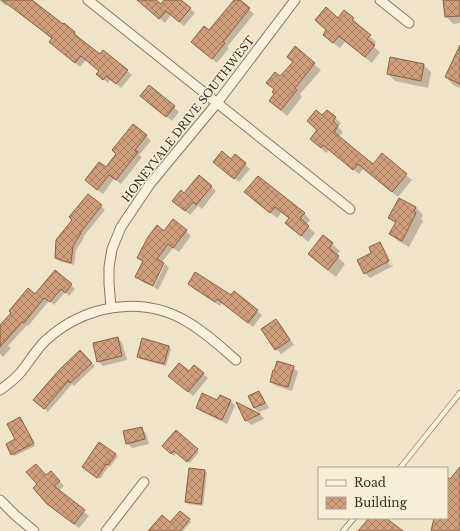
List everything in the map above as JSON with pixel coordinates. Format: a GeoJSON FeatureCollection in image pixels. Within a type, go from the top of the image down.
{"type":"FeatureCollection","features":[{"type":"Feature","properties":{"kind":"street"},"geometry":{"type":"LineString","coordinates":[[88,0],[350,209]]}},
{"type":"Feature","properties":{"kind":"street","name":"HONEYVALE DRIVE SOUTHWEST"},"geometry":{"type":"LineString","coordinates":[[111,307],[109,267],[112,249],[121,227],[150,184],[217,103],[295,0]]}},
{"type":"Feature","properties":{"kind":"street"},"geometry":{"type":"LineString","coordinates":[[380,0],[409,23]]}},
{"type":"Feature","properties":{"kind":"street"},"geometry":{"type":"LineString","coordinates":[[0,390],[19,373],[45,342],[64,326],[85,315],[111,307],[142,307],[175,315],[201,331],[236,360]]}},
{"type":"Feature","properties":{"kind":"street"},"geometry":{"type":"LineString","coordinates":[[106,531],[144,482]]}},
{"type":"Feature","properties":{"kind":"street"},"geometry":{"type":"LineString","coordinates":[[0,500],[34,531]]}},
{"type":"Feature","properties":{"kind":"lane"},"geometry":{"type":"LineString","coordinates":[[401,467],[460,393]]}},
{"type":"Feature","properties":{"kind":"lane"},"geometry":{"type":"LineString","coordinates":[[344,531],[353,519]]}},
{"type":"Feature","properties":{"kind":"building"},"geometry":{"type":"Polygon","coordinates":[[[2,0],[32,0],[63,24],[64,23],[75,32],[74,34],[100,54],[103,50],[128,70],[116,84],[106,76],[103,80],[96,74],[99,71],[81,56],[75,63],[49,42],[52,38],[2,0]]]}},
{"type":"Feature","properties":{"kind":"building"},"geometry":{"type":"Polygon","coordinates":[[[137,0],[156,0],[161,4],[164,0],[181,0],[191,8],[179,22],[166,11],[159,19],[137,0]]]}},
{"type":"Feature","properties":{"kind":"building"},"geometry":{"type":"Polygon","coordinates":[[[234,0],[240,0],[250,8],[223,42],[225,43],[212,59],[191,42],[204,26],[209,30],[234,0]]]}},
{"type":"Feature","properties":{"kind":"building"},"geometry":{"type":"Polygon","coordinates":[[[443,0],[460,0],[460,16],[445,17],[443,0]]]}},
{"type":"Feature","properties":{"kind":"building"},"geometry":{"type":"Polygon","coordinates":[[[326,7],[338,18],[344,10],[354,18],[352,20],[371,35],[367,39],[375,45],[365,57],[339,36],[333,43],[323,35],[326,30],[315,20],[326,7]]]}},
{"type":"Feature","properties":{"kind":"building"},"geometry":{"type":"Polygon","coordinates":[[[460,45],[460,84],[445,77],[460,45]]]}},
{"type":"Feature","properties":{"kind":"building"},"geometry":{"type":"Polygon","coordinates":[[[295,46],[315,63],[295,88],[297,90],[281,110],[269,101],[274,94],[272,92],[274,89],[266,83],[275,72],[280,76],[293,62],[287,57],[295,46]]]}},
{"type":"Feature","properties":{"kind":"building"},"geometry":{"type":"Polygon","coordinates":[[[390,57],[424,64],[421,81],[387,74],[390,57]]]}},
{"type":"Feature","properties":{"kind":"building"},"geometry":{"type":"Polygon","coordinates":[[[149,85],[175,106],[166,117],[140,96],[149,85]]]}},
{"type":"Feature","properties":{"kind":"building"},"geometry":{"type":"Polygon","coordinates":[[[316,110],[322,115],[327,110],[336,117],[333,121],[338,126],[334,132],[373,164],[382,153],[407,174],[392,192],[358,164],[353,170],[323,145],[321,148],[310,139],[317,130],[307,121],[316,110]]]}},
{"type":"Feature","properties":{"kind":"building"},"geometry":{"type":"Polygon","coordinates":[[[133,124],[147,135],[135,150],[138,152],[116,180],[109,175],[97,190],[85,180],[99,162],[106,167],[116,154],[112,150],[133,124]]]}},
{"type":"Feature","properties":{"kind":"building"},"geometry":{"type":"Polygon","coordinates":[[[222,151],[231,159],[235,154],[246,163],[234,179],[213,162],[222,151]]]}},
{"type":"Feature","properties":{"kind":"building"},"geometry":{"type":"Polygon","coordinates":[[[199,175],[212,186],[196,205],[193,202],[185,211],[172,201],[181,190],[184,193],[199,175]]]}},
{"type":"Feature","properties":{"kind":"building"},"geometry":{"type":"Polygon","coordinates":[[[258,176],[305,213],[300,218],[309,226],[301,236],[285,223],[289,218],[275,207],[270,213],[244,192],[258,176]]]}},
{"type":"Feature","properties":{"kind":"building"},"geometry":{"type":"Polygon","coordinates":[[[88,194],[102,205],[80,233],[73,246],[71,263],[55,258],[56,240],[72,220],[69,217],[88,194]]]}},
{"type":"Feature","properties":{"kind":"building"},"geometry":{"type":"Polygon","coordinates":[[[399,198],[416,207],[414,211],[416,213],[402,241],[389,234],[396,222],[388,218],[399,198]]]}},
{"type":"Feature","properties":{"kind":"building"},"geometry":{"type":"Polygon","coordinates":[[[173,219],[187,230],[173,248],[168,244],[157,259],[164,263],[153,286],[135,277],[143,261],[137,258],[148,237],[157,225],[164,231],[173,219]]]}},
{"type":"Feature","properties":{"kind":"building"},"geometry":{"type":"Polygon","coordinates":[[[323,235],[333,243],[329,248],[339,256],[328,270],[308,254],[323,235]]]}},
{"type":"Feature","properties":{"kind":"building"},"geometry":{"type":"Polygon","coordinates":[[[380,242],[389,261],[364,274],[357,260],[371,253],[369,247],[380,242]]]}},
{"type":"Feature","properties":{"kind":"building"},"geometry":{"type":"Polygon","coordinates":[[[55,270],[72,284],[65,293],[61,289],[50,302],[44,298],[24,323],[22,322],[0,347],[0,325],[11,313],[9,311],[28,288],[35,294],[55,270]]]}},
{"type":"Feature","properties":{"kind":"building"},"geometry":{"type":"Polygon","coordinates":[[[195,272],[231,295],[234,291],[258,310],[248,323],[217,299],[215,302],[188,284],[195,272]]]}},
{"type":"Feature","properties":{"kind":"building"},"geometry":{"type":"Polygon","coordinates":[[[276,319],[290,340],[275,350],[261,329],[276,319]]]}},
{"type":"Feature","properties":{"kind":"building"},"geometry":{"type":"Polygon","coordinates":[[[118,337],[122,356],[97,362],[93,343],[118,337]]]}},
{"type":"Feature","properties":{"kind":"building"},"geometry":{"type":"Polygon","coordinates":[[[142,338],[169,346],[164,364],[137,357],[142,338]]]}},
{"type":"Feature","properties":{"kind":"building"},"geometry":{"type":"Polygon","coordinates":[[[80,350],[92,363],[70,383],[68,381],[44,409],[33,400],[60,369],[80,350]]]}},
{"type":"Feature","properties":{"kind":"building"},"geometry":{"type":"Polygon","coordinates":[[[277,361],[294,366],[288,387],[270,382],[277,361]]]}},
{"type":"Feature","properties":{"kind":"building"},"geometry":{"type":"Polygon","coordinates":[[[179,363],[189,371],[194,365],[204,373],[188,392],[168,376],[179,363]]]}},
{"type":"Feature","properties":{"kind":"building"},"geometry":{"type":"Polygon","coordinates":[[[259,391],[265,403],[254,408],[248,396],[259,391]]]}},
{"type":"Feature","properties":{"kind":"building"},"geometry":{"type":"Polygon","coordinates":[[[202,393],[217,400],[220,395],[231,400],[222,420],[196,408],[202,393]]]}},
{"type":"Feature","properties":{"kind":"building"},"geometry":{"type":"Polygon","coordinates":[[[236,402],[260,414],[245,421],[236,402]]]}},
{"type":"Feature","properties":{"kind":"building"},"geometry":{"type":"Polygon","coordinates":[[[20,417],[34,443],[11,455],[6,444],[15,439],[7,424],[20,417]]]}},
{"type":"Feature","properties":{"kind":"building"},"geometry":{"type":"Polygon","coordinates":[[[142,427],[145,439],[126,444],[123,431],[142,427]]]}},
{"type":"Feature","properties":{"kind":"building"},"geometry":{"type":"Polygon","coordinates":[[[176,430],[198,449],[187,462],[174,451],[171,454],[162,446],[176,430]]]}},
{"type":"Feature","properties":{"kind":"building"},"geometry":{"type":"Polygon","coordinates":[[[99,442],[116,454],[108,465],[106,464],[97,478],[82,467],[99,442]]]}},
{"type":"Feature","properties":{"kind":"building"},"geometry":{"type":"Polygon","coordinates":[[[36,464],[46,475],[51,471],[60,481],[54,486],[85,510],[74,524],[47,504],[33,488],[37,484],[26,472],[36,464]]]}},
{"type":"Feature","properties":{"kind":"building"},"geometry":{"type":"Polygon","coordinates":[[[460,467],[460,531],[431,531],[434,519],[448,519],[448,478],[450,479],[460,467]]]}},
{"type":"Feature","properties":{"kind":"building"},"geometry":{"type":"Polygon","coordinates":[[[189,468],[205,470],[201,504],[185,502],[189,468]]]}},
{"type":"Feature","properties":{"kind":"building"},"geometry":{"type":"Polygon","coordinates":[[[180,511],[190,519],[180,531],[148,531],[162,515],[170,522],[180,511]]]}},
{"type":"Feature","properties":{"kind":"building"},"geometry":{"type":"Polygon","coordinates":[[[368,519],[387,519],[403,531],[358,531],[368,519]]]}}]}
